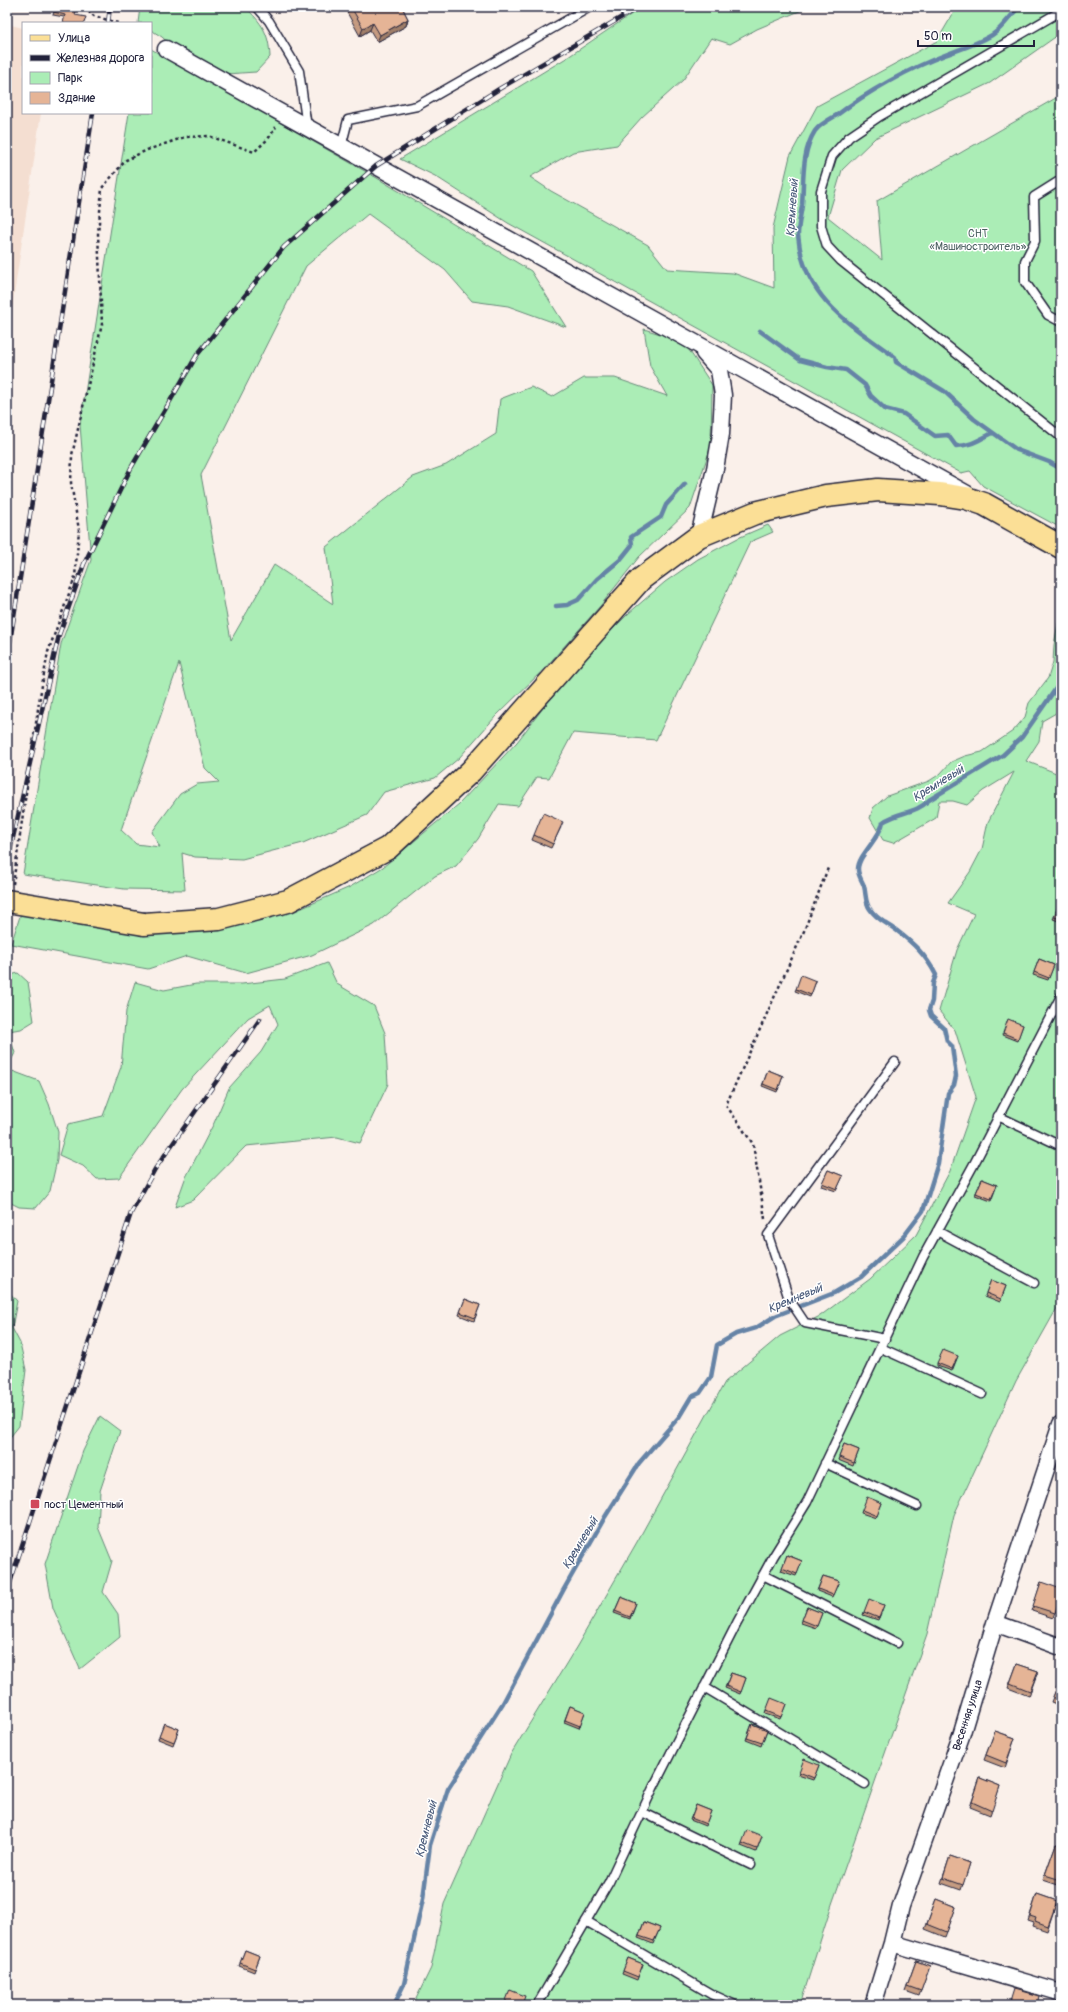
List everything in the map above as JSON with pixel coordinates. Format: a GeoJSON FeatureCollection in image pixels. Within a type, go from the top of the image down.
{"type":"FeatureCollection","features":[{"type":"Feature","properties":{"kind":"main road"},"geometry":{"type":"LineString","coordinates":[[9,896],[144,924],[219,919],[288,901],[388,848],[471,771],[641,579],[699,536],[755,513],[826,496],[878,490],[940,494],[966,498],[984,504],[1061,547]]}},
{"type":"Feature","properties":{"kind":"street"},"geometry":{"type":"LineString","coordinates":[[166,50],[984,504]]}},
{"type":"Feature","properties":{"kind":"street"},"geometry":{"type":"LineString","coordinates":[[698,345],[718,370],[723,395],[721,434],[715,469],[699,536]]}},
{"type":"Feature","properties":{"kind":"street","name":"Весенняя улица"},"geometry":{"type":"LineString","coordinates":[[873,2005],[892,1943],[901,1906],[961,1736],[995,1623],[1061,1424]]}},
{"type":"Feature","properties":{"kind":"street"},"geometry":{"type":"LineString","coordinates":[[995,1623],[1061,1647]]}},
{"type":"Feature","properties":{"kind":"street"},"geometry":{"type":"LineString","coordinates":[[892,1943],[1061,1993]]}},
{"type":"Feature","properties":{"kind":"lane"},"geometry":{"type":"LineString","coordinates":[[257,7],[269,21],[298,71],[307,128]]}},
{"type":"Feature","properties":{"kind":"lane"},"geometry":{"type":"LineString","coordinates":[[341,147],[348,120],[417,106],[590,7]]}},
{"type":"Feature","properties":{"kind":"lane"},"geometry":{"type":"LineString","coordinates":[[1061,11],[880,116],[849,137],[832,156],[821,191],[821,226],[827,246],[840,261],[1061,437]]}},
{"type":"Feature","properties":{"kind":"lane"},"geometry":{"type":"LineString","coordinates":[[1061,180],[1034,197],[1035,241],[1025,260],[1025,282],[1048,315],[1061,322]]}},
{"type":"Feature","properties":{"kind":"lane"},"geometry":{"type":"LineString","coordinates":[[537,2005],[609,1882],[704,1687],[763,1575],[807,1502],[923,1257],[1060,1002]]}},
{"type":"Feature","properties":{"kind":"lane"},"geometry":{"type":"LineString","coordinates":[[885,1339],[805,1323],[789,1299],[768,1235],[895,1062]]}},
{"type":"Feature","properties":{"kind":"lane"},"geometry":{"type":"LineString","coordinates":[[998,1116],[1061,1146]]}},
{"type":"Feature","properties":{"kind":"lane"},"geometry":{"type":"LineString","coordinates":[[937,1231],[1034,1283]]}},
{"type":"Feature","properties":{"kind":"lane"},"geometry":{"type":"LineString","coordinates":[[881,1348],[982,1394]]}},
{"type":"Feature","properties":{"kind":"lane"},"geometry":{"type":"LineString","coordinates":[[825,1463],[917,1506]]}},
{"type":"Feature","properties":{"kind":"lane"},"geometry":{"type":"LineString","coordinates":[[763,1575],[897,1643]]}},
{"type":"Feature","properties":{"kind":"lane"},"geometry":{"type":"LineString","coordinates":[[704,1687],[864,1784]]}},
{"type":"Feature","properties":{"kind":"lane"},"geometry":{"type":"LineString","coordinates":[[642,1812],[751,1865]]}},
{"type":"Feature","properties":{"kind":"lane"},"geometry":{"type":"LineString","coordinates":[[586,1921],[711,1994],[735,2005]]}},
{"type":"Feature","properties":{"kind":"path"},"geometry":{"type":"LineString","coordinates":[[83,7],[94,16],[115,22]]}},
{"type":"Feature","properties":{"kind":"path"},"geometry":{"type":"LineString","coordinates":[[9,896],[48,652],[75,577],[80,530],[71,483],[72,455],[102,324],[98,234],[102,188],[126,160],[147,150],[185,137],[209,136],[254,152],[268,140],[284,115]]}},
{"type":"Feature","properties":{"kind":"path"},"geometry":{"type":"LineString","coordinates":[[768,1235],[754,1144],[726,1105],[804,931],[828,868]]}},
{"type":"Feature","properties":{"kind":"shaded area"},"geometry":{"type":"Polygon","coordinates":[[[7,24],[22,28],[22,114],[41,114],[7,342],[7,24]]]}},
{"type":"Feature","properties":{"kind":"green space"},"geometry":{"type":"Polygon","coordinates":[[[140,7],[245,7],[264,29],[268,41],[270,57],[256,72],[226,74],[173,47],[152,31],[152,22],[138,22],[140,7]]]}},
{"type":"Feature","properties":{"kind":"green space","name":"СНТ «Машиностроитель»"},"geometry":{"type":"Polygon","coordinates":[[[642,7],[809,7],[757,29],[730,44],[711,38],[683,80],[642,117],[617,145],[573,152],[530,177],[551,191],[648,245],[667,269],[733,273],[774,288],[773,228],[790,156],[817,106],[937,41],[957,7],[1061,7],[1061,33],[990,83],[875,138],[842,170],[828,217],[882,260],[877,201],[1061,95],[1061,528],[983,486],[970,471],[961,473],[508,223],[435,176],[400,159],[568,57],[642,7]]]}},
{"type":"Feature","properties":{"kind":"green space"},"geometry":{"type":"Polygon","coordinates":[[[152,50],[377,178],[531,271],[566,327],[508,306],[472,301],[445,270],[368,214],[306,266],[201,475],[231,640],[274,565],[333,604],[326,547],[413,477],[446,465],[496,434],[500,399],[531,387],[552,397],[584,378],[615,378],[667,396],[650,366],[644,329],[683,341],[712,385],[711,446],[690,508],[639,557],[601,605],[545,668],[496,716],[459,758],[435,778],[384,792],[367,815],[303,843],[242,859],[195,857],[182,853],[185,890],[124,889],[23,874],[61,644],[91,560],[80,425],[129,114],[152,114],[152,50]],[[179,663],[121,830],[136,844],[160,847],[152,832],[180,794],[197,784],[219,782],[205,768],[179,663]]]}},
{"type":"Feature","properties":{"kind":"green space"},"geometry":{"type":"Polygon","coordinates":[[[768,525],[773,532],[750,542],[656,740],[573,733],[549,778],[537,777],[518,806],[499,804],[478,839],[456,866],[435,876],[374,925],[312,955],[246,973],[187,956],[148,969],[11,944],[22,910],[215,929],[293,912],[350,887],[383,867],[459,804],[517,742],[543,708],[596,646],[629,613],[665,582],[698,559],[738,538],[768,525]]]}},
{"type":"Feature","properties":{"kind":"green space"},"geometry":{"type":"Polygon","coordinates":[[[1061,618],[1061,699],[1056,713],[1042,721],[1039,741],[1026,761],[1061,775],[1061,1301],[1016,1381],[954,1515],[927,1634],[832,1904],[800,2005],[413,2005],[431,1968],[444,1904],[511,1754],[577,1646],[637,1542],[725,1382],[780,1336],[820,1316],[870,1279],[916,1235],[950,1171],[976,1097],[955,1030],[939,1011],[957,950],[974,914],[948,903],[970,872],[982,849],[988,822],[1014,772],[983,791],[967,805],[953,801],[939,801],[936,818],[893,843],[883,840],[870,818],[873,808],[887,796],[929,781],[940,774],[951,762],[965,756],[982,752],[1013,731],[1025,717],[1029,703],[1048,678],[1053,662],[1058,623],[1061,618]]]}},
{"type":"Feature","properties":{"kind":"green space"},"geometry":{"type":"Polygon","coordinates":[[[327,963],[337,984],[374,1006],[385,1033],[388,1084],[360,1143],[337,1137],[246,1146],[193,1200],[175,1207],[185,1179],[214,1123],[229,1088],[261,1052],[278,1024],[270,1005],[248,1018],[182,1089],[119,1178],[97,1179],[83,1166],[59,1155],[68,1124],[103,1116],[121,1067],[126,1011],[135,982],[164,990],[196,984],[242,984],[285,979],[327,963]]]}},
{"type":"Feature","properties":{"kind":"green space"},"geometry":{"type":"Polygon","coordinates":[[[18,973],[28,982],[34,1021],[21,1029],[8,1031],[15,1053],[7,1068],[7,976],[18,973]]]}},
{"type":"Feature","properties":{"kind":"green space"},"geometry":{"type":"Polygon","coordinates":[[[7,1069],[39,1081],[49,1104],[58,1132],[57,1160],[50,1191],[36,1208],[19,1207],[7,1201],[7,1069]]]}},
{"type":"Feature","properties":{"kind":"green space"},"geometry":{"type":"Polygon","coordinates":[[[7,1290],[17,1301],[12,1328],[20,1343],[26,1370],[19,1426],[7,1441],[7,1290]]]}},
{"type":"Feature","properties":{"kind":"green space"},"geometry":{"type":"Polygon","coordinates":[[[100,1416],[120,1431],[100,1491],[98,1527],[112,1561],[103,1592],[118,1614],[120,1637],[80,1669],[53,1608],[45,1564],[83,1451],[100,1416]]]}},
{"type":"Feature","properties":{"kind":"building"},"geometry":{"type":"Polygon","coordinates":[[[56,7],[69,7],[76,10],[75,15],[86,17],[84,22],[63,22],[65,15],[54,12],[56,7]]]}},
{"type":"Feature","properties":{"kind":"building"},"geometry":{"type":"Polygon","coordinates":[[[351,7],[402,7],[408,19],[380,35],[373,23],[363,28],[351,7]]]}},
{"type":"Feature","properties":{"kind":"building"},"geometry":{"type":"Polygon","coordinates":[[[543,813],[563,822],[553,844],[534,835],[543,813]]]}},
{"type":"Feature","properties":{"kind":"building"},"geometry":{"type":"Polygon","coordinates":[[[1059,903],[1061,904],[1061,919],[1054,917],[1059,903]]]}},
{"type":"Feature","properties":{"kind":"building"},"geometry":{"type":"Polygon","coordinates":[[[1039,959],[1054,965],[1049,978],[1034,972],[1039,959]]]}},
{"type":"Feature","properties":{"kind":"building"},"geometry":{"type":"Polygon","coordinates":[[[801,975],[816,981],[811,995],[796,989],[801,975]]]}},
{"type":"Feature","properties":{"kind":"building"},"geometry":{"type":"Polygon","coordinates":[[[1008,1019],[1023,1025],[1018,1039],[1003,1033],[1008,1019]]]}},
{"type":"Feature","properties":{"kind":"building"},"geometry":{"type":"Polygon","coordinates":[[[768,1070],[783,1076],[778,1090],[763,1084],[768,1070]]]}},
{"type":"Feature","properties":{"kind":"building"},"geometry":{"type":"Polygon","coordinates":[[[828,1170],[843,1176],[837,1189],[822,1183],[828,1170]]]}},
{"type":"Feature","properties":{"kind":"building"},"geometry":{"type":"Polygon","coordinates":[[[982,1179],[997,1185],[991,1199],[976,1193],[982,1179]]]}},
{"type":"Feature","properties":{"kind":"building"},"geometry":{"type":"Polygon","coordinates":[[[991,1280],[1006,1286],[1001,1299],[986,1293],[991,1280]]]}},
{"type":"Feature","properties":{"kind":"building"},"geometry":{"type":"Polygon","coordinates":[[[465,1299],[480,1305],[475,1318],[460,1312],[465,1299]]]}},
{"type":"Feature","properties":{"kind":"building"},"geometry":{"type":"Polygon","coordinates":[[[943,1350],[958,1356],[952,1369],[937,1363],[943,1350]]]}},
{"type":"Feature","properties":{"kind":"building"},"geometry":{"type":"Polygon","coordinates":[[[844,1444],[859,1450],[854,1463],[839,1457],[844,1444]]]}},
{"type":"Feature","properties":{"kind":"building"},"geometry":{"type":"Polygon","coordinates":[[[867,1497],[882,1503],[877,1516],[862,1510],[867,1497]]]}},
{"type":"Feature","properties":{"kind":"building"},"geometry":{"type":"Polygon","coordinates":[[[1061,1527],[1061,1537],[1058,1536],[1061,1527]]]}},
{"type":"Feature","properties":{"kind":"building"},"geometry":{"type":"Polygon","coordinates":[[[787,1555],[802,1561],[797,1574],[782,1568],[787,1555]]]}},
{"type":"Feature","properties":{"kind":"building"},"geometry":{"type":"Polygon","coordinates":[[[823,1576],[839,1581],[833,1595],[818,1589],[823,1576]]]}},
{"type":"Feature","properties":{"kind":"building"},"geometry":{"type":"Polygon","coordinates":[[[1041,1582],[1061,1589],[1061,1594],[1055,1613],[1033,1606],[1041,1582]]]}},
{"type":"Feature","properties":{"kind":"building"},"geometry":{"type":"Polygon","coordinates":[[[621,1597],[636,1603],[630,1617],[615,1611],[621,1597]]]}},
{"type":"Feature","properties":{"kind":"building"},"geometry":{"type":"Polygon","coordinates":[[[869,1599],[884,1605],[879,1618],[864,1612],[869,1599]]]}},
{"type":"Feature","properties":{"kind":"building"},"geometry":{"type":"Polygon","coordinates":[[[807,1607],[822,1613],[817,1626],[802,1620],[807,1607]]]}},
{"type":"Feature","properties":{"kind":"building"},"geometry":{"type":"Polygon","coordinates":[[[1017,1664],[1038,1671],[1030,1691],[1010,1683],[1017,1664]]]}},
{"type":"Feature","properties":{"kind":"building"},"geometry":{"type":"Polygon","coordinates":[[[731,1673],[746,1678],[741,1692],[726,1686],[731,1673]]]}},
{"type":"Feature","properties":{"kind":"building"},"geometry":{"type":"Polygon","coordinates":[[[1059,1682],[1061,1682],[1061,1701],[1053,1697],[1059,1682]]]}},
{"type":"Feature","properties":{"kind":"building"},"geometry":{"type":"Polygon","coordinates":[[[771,1698],[786,1704],[781,1717],[766,1711],[771,1698]]]}},
{"type":"Feature","properties":{"kind":"building"},"geometry":{"type":"Polygon","coordinates":[[[570,1706],[585,1712],[580,1726],[565,1720],[570,1706]]]}},
{"type":"Feature","properties":{"kind":"building"},"geometry":{"type":"Polygon","coordinates":[[[164,1723],[179,1729],[174,1742],[159,1736],[164,1723]]]}},
{"type":"Feature","properties":{"kind":"building"},"geometry":{"type":"Polygon","coordinates":[[[752,1724],[767,1730],[762,1743],[747,1738],[752,1724]]]}},
{"type":"Feature","properties":{"kind":"building"},"geometry":{"type":"Polygon","coordinates":[[[995,1731],[1015,1738],[1006,1763],[986,1755],[995,1731]]]}},
{"type":"Feature","properties":{"kind":"building"},"geometry":{"type":"Polygon","coordinates":[[[804,1759],[819,1765],[814,1778],[799,1772],[804,1759]]]}},
{"type":"Feature","properties":{"kind":"building"},"geometry":{"type":"Polygon","coordinates":[[[980,1778],[1000,1786],[992,1811],[972,1802],[980,1778]]]}},
{"type":"Feature","properties":{"kind":"building"},"geometry":{"type":"Polygon","coordinates":[[[696,1805],[711,1811],[706,1824],[691,1818],[696,1805]]]}},
{"type":"Feature","properties":{"kind":"building"},"geometry":{"type":"Polygon","coordinates":[[[747,1830],[762,1836],[757,1849],[742,1843],[747,1830]]]}},
{"type":"Feature","properties":{"kind":"building"},"geometry":{"type":"Polygon","coordinates":[[[1056,1844],[1061,1846],[1061,1880],[1045,1875],[1056,1844]]]}},
{"type":"Feature","properties":{"kind":"building"},"geometry":{"type":"Polygon","coordinates":[[[950,1856],[970,1863],[963,1885],[943,1878],[950,1856]]]}},
{"type":"Feature","properties":{"kind":"building"},"geometry":{"type":"Polygon","coordinates":[[[1037,1894],[1057,1901],[1048,1926],[1035,1921],[1036,1918],[1030,1916],[1037,1894]]]}},
{"type":"Feature","properties":{"kind":"building"},"geometry":{"type":"Polygon","coordinates":[[[936,1899],[956,1907],[947,1932],[927,1924],[936,1899]]]}},
{"type":"Feature","properties":{"kind":"building"},"geometry":{"type":"Polygon","coordinates":[[[644,1922],[660,1928],[654,1941],[639,1936],[644,1922]]]}},
{"type":"Feature","properties":{"kind":"building"},"geometry":{"type":"Polygon","coordinates":[[[245,1950],[260,1956],[255,1969],[240,1963],[245,1950]]]}},
{"type":"Feature","properties":{"kind":"building"},"geometry":{"type":"Polygon","coordinates":[[[628,1958],[643,1964],[638,1977],[623,1971],[628,1958]]]}},
{"type":"Feature","properties":{"kind":"building"},"geometry":{"type":"Polygon","coordinates":[[[916,1961],[930,1966],[921,1991],[907,1986],[916,1961]]]}},
{"type":"Feature","properties":{"kind":"building"},"geometry":{"type":"Polygon","coordinates":[[[1014,1989],[1039,1996],[1037,2005],[1009,2005],[1014,1989]]]}},
{"type":"Feature","properties":{"kind":"building"},"geometry":{"type":"Polygon","coordinates":[[[510,1990],[525,1996],[522,2005],[509,2005],[505,2003],[510,1990]]]}},
{"type":"Feature","properties":{"kind":"waterway","name":"Кремневый"},"geometry":{"type":"LineString","coordinates":[[1019,7],[1003,26],[992,35],[975,44],[932,60],[875,89],[825,122],[815,131],[807,148],[805,157],[802,205],[798,235],[802,257],[809,276],[831,307],[845,320],[895,357],[896,362],[944,391],[974,419],[1017,450],[1049,462],[1061,469]]}},
{"type":"Feature","properties":{"kind":"waterway"},"geometry":{"type":"LineString","coordinates":[[760,331],[800,360],[846,370],[865,385],[871,396],[885,409],[904,414],[935,436],[948,435],[956,446],[971,443],[993,433]]}},
{"type":"Feature","properties":{"kind":"waterway"},"geometry":{"type":"LineString","coordinates":[[556,606],[567,605],[578,600],[597,579],[620,560],[632,545],[631,537],[661,517],[666,505],[685,484]]}},
{"type":"Feature","properties":{"kind":"waterway","name":"Кремневый"},"geometry":{"type":"LineString","coordinates":[[394,2005],[404,1984],[423,1899],[430,1845],[448,1789],[503,1703],[564,1589],[605,1517],[639,1463],[679,1417],[691,1397],[700,1393],[711,1377],[717,1345],[736,1334],[756,1328],[775,1316],[834,1293],[861,1277],[904,1236],[923,1211],[938,1163],[948,1093],[954,1085],[956,1076],[952,1046],[947,1041],[944,1028],[931,1016],[929,1010],[932,1001],[933,983],[936,975],[923,955],[896,930],[879,919],[868,907],[864,886],[859,874],[859,864],[865,852],[878,834],[883,822],[889,818],[919,808],[929,800],[1003,755],[1022,737],[1059,684],[1061,678]]}},
{"type":"Feature","properties":{"kind":"railway"},"geometry":{"type":"LineString","coordinates":[[108,22],[110,7]]}},
{"type":"Feature","properties":{"kind":"railway"},"geometry":{"type":"LineString","coordinates":[[7,864],[59,635],[84,564],[131,468],[197,355],[284,247],[376,166],[499,89],[639,7]]}},
{"type":"Feature","properties":{"kind":"railway"},"geometry":{"type":"LineString","coordinates":[[7,661],[93,114]]}},
{"type":"Feature","properties":{"kind":"railway"},"geometry":{"type":"LineString","coordinates":[[7,1592],[131,1213],[155,1169],[260,1019]]}},
{"type":"Feature","properties":{"kind":"place","name":"пост Цементный"},"geometry":{"type":"Point","coordinates":[35,1504]}}]}
